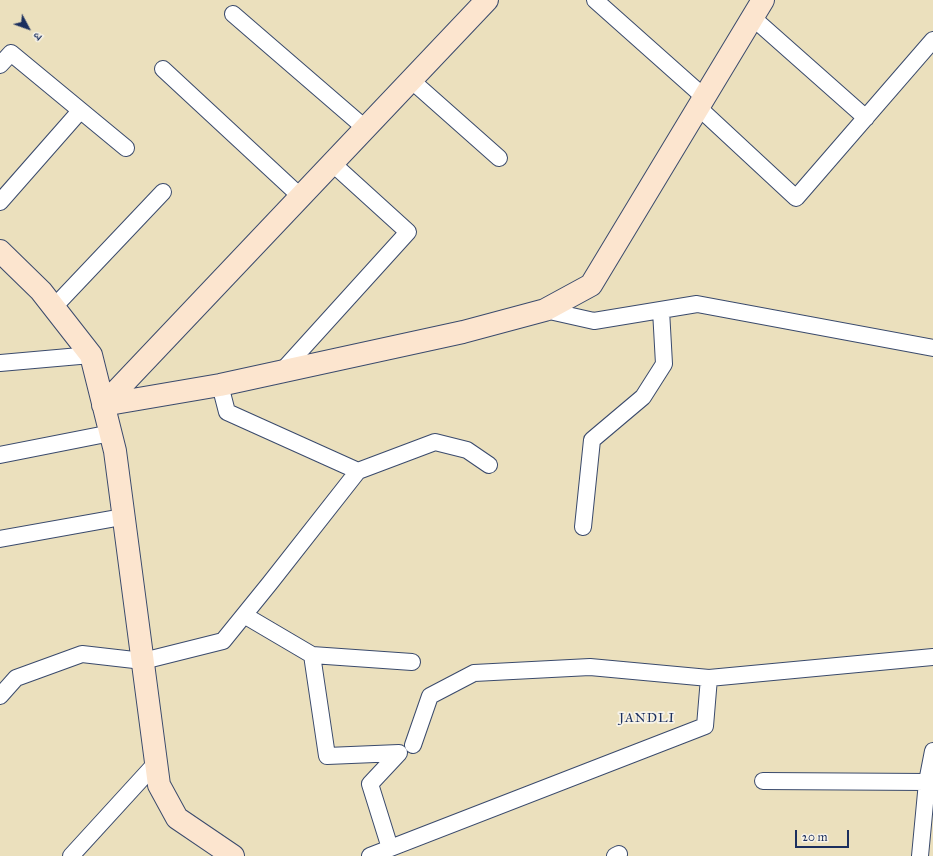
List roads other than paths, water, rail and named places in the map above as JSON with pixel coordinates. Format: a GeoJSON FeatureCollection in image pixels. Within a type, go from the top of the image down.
{"type":"FeatureCollection","features":[{"type":"Feature","properties":{"kind":"street"},"geometry":{"type":"LineString","coordinates":[[103,405],[488,0]]}},
{"type":"Feature","properties":{"kind":"street"},"geometry":{"type":"LineString","coordinates":[[594,0],[701,102],[796,198],[933,40]]}},
{"type":"Feature","properties":{"kind":"street"},"geometry":{"type":"LineString","coordinates":[[103,405],[220,385],[463,332],[545,310],[591,285],[758,8],[866,118]]}},
{"type":"Feature","properties":{"kind":"street"},"geometry":{"type":"LineString","coordinates":[[233,14],[365,128]]}},
{"type":"Feature","properties":{"kind":"street"},"geometry":{"type":"LineString","coordinates":[[0,65],[11,53],[126,148]]}},
{"type":"Feature","properties":{"kind":"street"},"geometry":{"type":"LineString","coordinates":[[163,69],[301,197]]}},
{"type":"Feature","properties":{"kind":"street"},"geometry":{"type":"LineString","coordinates":[[411,80],[499,158]]}},
{"type":"Feature","properties":{"kind":"street"},"geometry":{"type":"LineString","coordinates":[[0,202],[80,111]]}},
{"type":"Feature","properties":{"kind":"street"},"geometry":{"type":"LineString","coordinates":[[282,371],[408,232],[332,163]]}},
{"type":"Feature","properties":{"kind":"street"},"geometry":{"type":"LineString","coordinates":[[54,308],[163,192]]}},
{"type":"Feature","properties":{"kind":"street"},"geometry":{"type":"LineString","coordinates":[[0,251],[41,291],[91,355],[115,451],[159,785],[177,818],[233,856]]}},
{"type":"Feature","properties":{"kind":"street"},"geometry":{"type":"LineString","coordinates":[[545,310],[594,321],[697,304],[933,348]]}},
{"type":"Feature","properties":{"kind":"street"},"geometry":{"type":"LineString","coordinates":[[583,527],[592,440],[643,397],[664,364],[661,310]]}},
{"type":"Feature","properties":{"kind":"street"},"geometry":{"type":"LineString","coordinates":[[0,363],[91,355]]}},
{"type":"Feature","properties":{"kind":"street"},"geometry":{"type":"LineString","coordinates":[[220,385],[227,412],[358,471]]}},
{"type":"Feature","properties":{"kind":"street"},"geometry":{"type":"LineString","coordinates":[[0,455],[111,433]]}},
{"type":"Feature","properties":{"kind":"street"},"geometry":{"type":"LineString","coordinates":[[0,696],[16,678],[82,654],[143,661],[223,641],[358,471],[435,442],[467,450],[489,465]]}},
{"type":"Feature","properties":{"kind":"street"},"geometry":{"type":"LineString","coordinates":[[0,539],[111,519]]}},
{"type":"Feature","properties":{"kind":"street"},"geometry":{"type":"LineString","coordinates":[[244,615],[312,655],[412,662]]}},
{"type":"Feature","properties":{"kind":"street"},"geometry":{"type":"LineString","coordinates":[[312,655],[327,756],[399,753],[370,784],[390,848]]}},
{"type":"Feature","properties":{"kind":"street"},"geometry":{"type":"LineString","coordinates":[[413,745],[430,696],[474,673],[590,667],[709,678],[933,657]]}},
{"type":"Feature","properties":{"kind":"street"},"geometry":{"type":"LineString","coordinates":[[370,856],[705,726],[709,678]]}},
{"type":"Feature","properties":{"kind":"street"},"geometry":{"type":"LineString","coordinates":[[920,856],[927,782],[933,751]]}},
{"type":"Feature","properties":{"kind":"street"},"geometry":{"type":"LineString","coordinates":[[71,856],[156,763]]}},
{"type":"Feature","properties":{"kind":"street"},"geometry":{"type":"LineString","coordinates":[[763,781],[927,782]]}},
{"type":"Feature","properties":{"kind":"district","name":"JANDLI"},"geometry":{"type":"Point","coordinates":[647,719]}}]}
